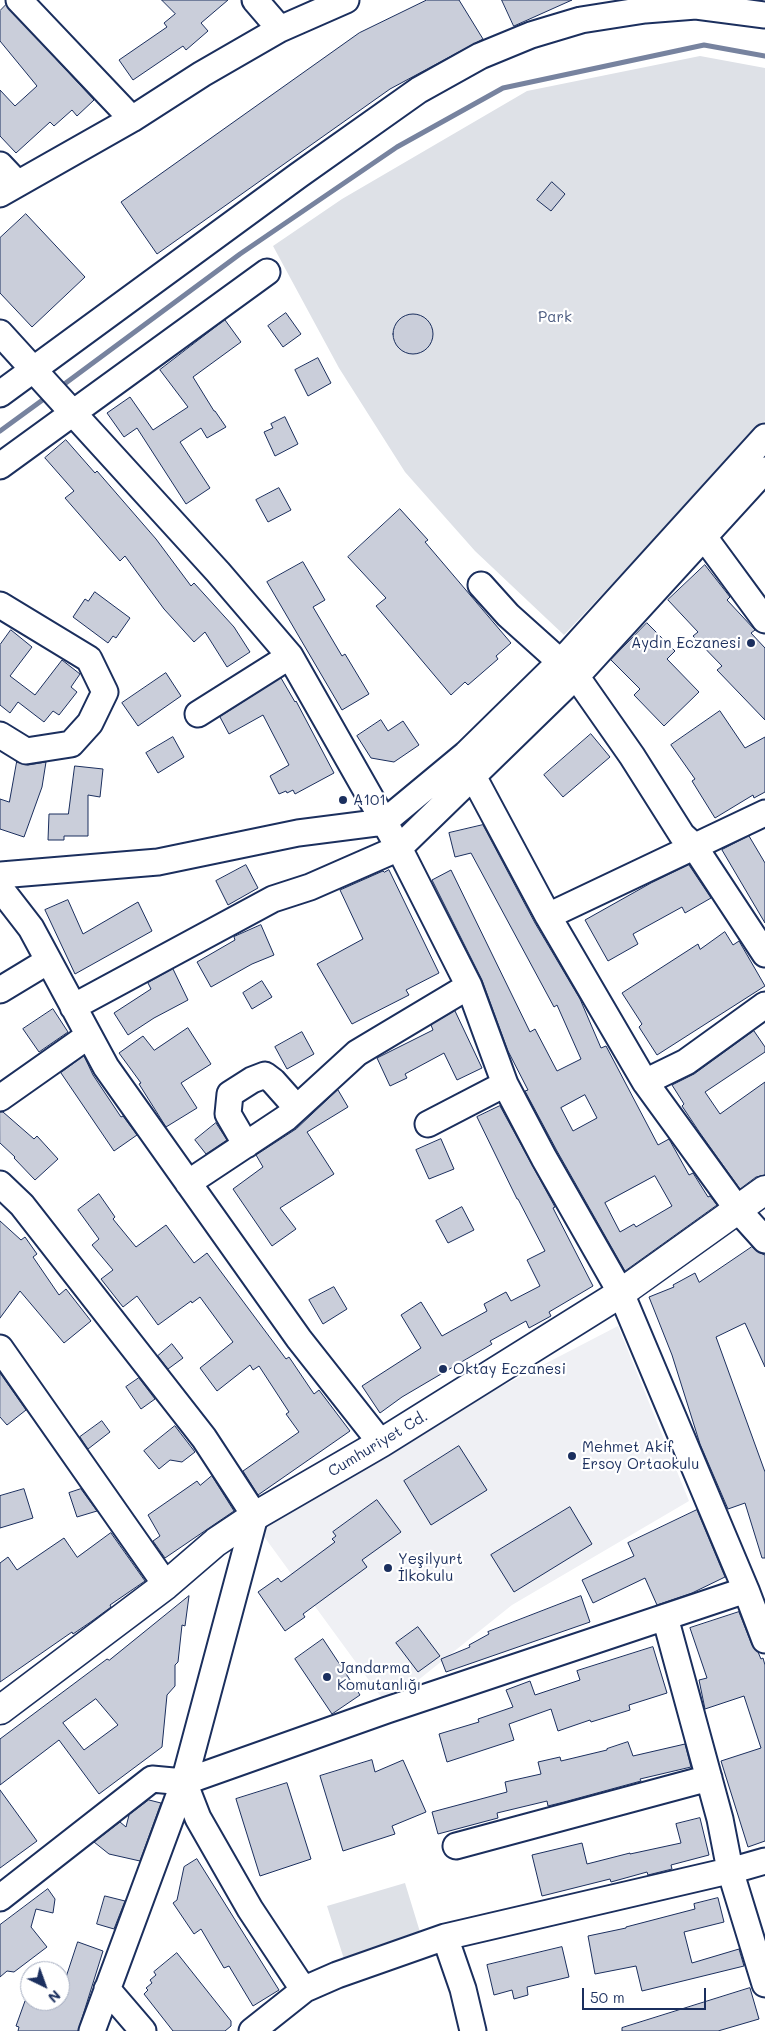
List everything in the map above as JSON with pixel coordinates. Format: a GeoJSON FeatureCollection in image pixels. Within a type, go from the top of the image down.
{"type":"FeatureCollection","features":[{"type":"Feature","properties":{"kind":"main road","name":"Cumhuriyet Cd."},"geometry":{"type":"LineString","coordinates":[[0,1710],[166,1585],[216,1542],[255,1516],[381,1443],[621,1293],[765,1190]]}},
{"type":"Feature","properties":{"kind":"street"},"geometry":{"type":"LineString","coordinates":[[19,0],[132,119]]}},
{"type":"Feature","properties":{"kind":"street"},"geometry":{"type":"LineString","coordinates":[[254,0],[280,29]]}},
{"type":"Feature","properties":{"kind":"street"},"geometry":{"type":"LineString","coordinates":[[0,166],[9,188],[132,119],[202,74],[280,29],[346,0]]}},
{"type":"Feature","properties":{"kind":"street"},"geometry":{"type":"LineString","coordinates":[[0,394],[299,175],[419,90],[480,56],[531,35],[578,10],[645,10],[696,6],[765,15]]}},
{"type":"Feature","properties":{"kind":"street"},"geometry":{"type":"LineString","coordinates":[[0,466],[267,272]]}},
{"type":"Feature","properties":{"kind":"street"},"geometry":{"type":"LineString","coordinates":[[0,333],[218,572],[290,656],[399,848],[469,986],[505,1084],[544,1158],[621,1293],[746,1590],[761,1614],[765,1640]]}},
{"type":"Feature","properties":{"kind":"street"},"geometry":{"type":"LineString","coordinates":[[73,1007],[273,899],[310,887],[399,848],[473,776],[568,669],[765,437]]}},
{"type":"Feature","properties":{"kind":"street"},"geometry":{"type":"LineString","coordinates":[[0,875],[158,862],[298,833],[384,822],[568,669],[704,537],[765,470]]}},
{"type":"Feature","properties":{"kind":"street"},"geometry":{"type":"LineString","coordinates":[[704,537],[765,620]]}},
{"type":"Feature","properties":{"kind":"street"},"geometry":{"type":"LineString","coordinates":[[481,585],[508,615],[568,669],[632,756],[682,835],[694,846],[765,954]]}},
{"type":"Feature","properties":{"kind":"street"},"geometry":{"type":"LineString","coordinates":[[0,605],[89,659],[105,692],[90,723],[71,744],[26,751],[0,736]]}},
{"type":"Feature","properties":{"kind":"street"},"geometry":{"type":"LineString","coordinates":[[198,714],[290,656]]}},
{"type":"Feature","properties":{"kind":"street"},"geometry":{"type":"LineString","coordinates":[[473,776],[548,916],[645,1082],[738,1210],[765,1240]]}},
{"type":"Feature","properties":{"kind":"street"},"geometry":{"type":"LineString","coordinates":[[548,916],[765,813]]}},
{"type":"Feature","properties":{"kind":"street"},"geometry":{"type":"LineString","coordinates":[[0,888],[31,928],[106,1067],[298,1339],[381,1443]]}},
{"type":"Feature","properties":{"kind":"street"},"geometry":{"type":"LineString","coordinates":[[0,990],[48,961]]}},
{"type":"Feature","properties":{"kind":"street"},"geometry":{"type":"LineString","coordinates":[[188,1183],[286,1118],[357,1053],[469,986]]}},
{"type":"Feature","properties":{"kind":"street"},"geometry":{"type":"LineString","coordinates":[[645,1082],[686,1062],[765,1006]]}},
{"type":"Feature","properties":{"kind":"street"},"geometry":{"type":"LineString","coordinates":[[0,1098],[88,1036]]}},
{"type":"Feature","properties":{"kind":"street"},"geometry":{"type":"LineString","coordinates":[[246,1145],[228,1114],[230,1094],[265,1074],[273,1080],[297,1108]]}},
{"type":"Feature","properties":{"kind":"street"},"geometry":{"type":"LineString","coordinates":[[428,1124],[505,1084]]}},
{"type":"Feature","properties":{"kind":"street"},"geometry":{"type":"LineString","coordinates":[[0,1184],[22,1205],[192,1422],[255,1516],[184,1782],[92,2031]]}},
{"type":"Feature","properties":{"kind":"street"},"geometry":{"type":"LineString","coordinates":[[0,1348],[166,1585]]}},
{"type":"Feature","properties":{"kind":"street"},"geometry":{"type":"LineString","coordinates":[[0,1898],[152,1779],[184,1782],[387,1710],[746,1590]]}},
{"type":"Feature","properties":{"kind":"street"},"geometry":{"type":"LineString","coordinates":[[665,1617],[720,1819],[730,1870],[765,1984]]}},
{"type":"Feature","properties":{"kind":"street"},"geometry":{"type":"LineString","coordinates":[[456,1846],[708,1778]]}},
{"type":"Feature","properties":{"kind":"street"},"geometry":{"type":"LineString","coordinates":[[184,1782],[198,1818],[246,1901],[297,1980],[305,1989]]}},
{"type":"Feature","properties":{"kind":"street"},"geometry":{"type":"LineString","coordinates":[[252,2031],[305,1989],[337,1975],[445,1937],[765,1861]]}},
{"type":"Feature","properties":{"kind":"street"},"geometry":{"type":"LineString","coordinates":[[445,1937],[463,1989],[473,2031]]}},
{"type":"Feature","properties":{"kind":"street"},"geometry":{"type":"LineString","coordinates":[[107,1988],[144,2031]]}},
{"type":"Feature","properties":{"kind":"shaded area"},"geometry":{"type":"Polygon","coordinates":[[[618,1326],[689,1501],[512,1605],[387,1705],[260,1531],[450,1413],[618,1326]]]}},
{"type":"Feature","properties":{"kind":"green space","name":"Park"},"geometry":{"type":"Polygon","coordinates":[[[700,56],[765,68],[765,421],[564,635],[475,551],[405,472],[339,368],[273,246],[342,199],[527,91],[700,56]]]}},
{"type":"Feature","properties":{"kind":"green space"},"geometry":{"type":"Polygon","coordinates":[[[405,1883],[420,1932],[344,1959],[327,1906],[405,1883]]]}},
{"type":"Feature","properties":{"kind":"building"},"geometry":{"type":"Polygon","coordinates":[[[162,0],[228,0],[201,23],[208,31],[186,50],[183,46],[133,80],[119,60],[167,27],[164,23],[175,14],[162,0]]]}},
{"type":"Feature","properties":{"kind":"building"},"geometry":{"type":"Polygon","coordinates":[[[427,0],[459,0],[483,39],[390,89],[157,254],[121,202],[359,33],[427,0]]]}},
{"type":"Feature","properties":{"kind":"building"},"geometry":{"type":"Polygon","coordinates":[[[502,0],[572,0],[514,26],[502,0]]]}},
{"type":"Feature","properties":{"kind":"building"},"geometry":{"type":"Polygon","coordinates":[[[6,5],[94,100],[77,116],[72,110],[54,126],[50,122],[16,153],[0,136],[0,90],[15,106],[37,86],[0,41],[0,11],[6,5]]]}},
{"type":"Feature","properties":{"kind":"building"},"geometry":{"type":"Polygon","coordinates":[[[552,182],[565,194],[551,211],[537,200],[552,182]]]}},
{"type":"Feature","properties":{"kind":"building"},"geometry":{"type":"Polygon","coordinates":[[[26,214],[85,277],[32,327],[0,293],[0,238],[26,214]]]}},
{"type":"Feature","properties":{"kind":"building"},"geometry":{"type":"Polygon","coordinates":[[[286,313],[301,334],[283,347],[268,326],[286,313]]]}},
{"type":"Feature","properties":{"kind":"building"},"geometry":{"type":"Polygon","coordinates":[[[417,314],[424,317],[430,323],[433,334],[432,342],[424,351],[417,354],[409,354],[402,351],[394,342],[393,330],[396,323],[405,315],[417,314]]]}},
{"type":"Feature","properties":{"kind":"building"},"geometry":{"type":"Polygon","coordinates":[[[225,320],[241,342],[193,377],[226,427],[207,438],[201,428],[180,442],[210,488],[186,504],[137,428],[124,437],[107,413],[130,397],[153,430],[188,407],[160,370],[225,320]]]}},
{"type":"Feature","properties":{"kind":"building"},"geometry":{"type":"Polygon","coordinates":[[[318,358],[331,383],[308,396],[295,370],[318,358]]]}},
{"type":"Feature","properties":{"kind":"building"},"geometry":{"type":"Polygon","coordinates":[[[285,417],[298,444],[275,456],[264,432],[273,428],[271,424],[285,417]]]}},
{"type":"Feature","properties":{"kind":"building"},"geometry":{"type":"Polygon","coordinates":[[[66,440],[95,473],[97,471],[156,539],[191,586],[194,583],[234,627],[250,652],[227,667],[205,632],[194,642],[164,609],[125,556],[120,561],[65,498],[74,491],[45,458],[66,440]]]}},
{"type":"Feature","properties":{"kind":"building"},"geometry":{"type":"Polygon","coordinates":[[[279,488],[291,510],[268,522],[256,500],[279,488]]]}},
{"type":"Feature","properties":{"kind":"building"},"geometry":{"type":"Polygon","coordinates":[[[400,509],[428,540],[425,542],[511,643],[496,656],[498,659],[468,685],[465,682],[451,695],[376,606],[386,598],[348,557],[400,509]]]}},
{"type":"Feature","properties":{"kind":"building"},"geometry":{"type":"Polygon","coordinates":[[[303,562],[325,600],[313,607],[342,656],[345,654],[369,694],[342,710],[267,582],[303,562]]]}},
{"type":"Feature","properties":{"kind":"building"},"geometry":{"type":"Polygon","coordinates":[[[705,565],[730,597],[727,600],[755,630],[751,633],[765,648],[765,720],[717,670],[722,666],[693,636],[698,632],[668,600],[705,565]]]}},
{"type":"Feature","properties":{"kind":"building"},"geometry":{"type":"Polygon","coordinates":[[[95,592],[130,618],[116,638],[113,636],[108,643],[73,617],[85,599],[88,601],[95,592]]]}},
{"type":"Feature","properties":{"kind":"building"},"geometry":{"type":"Polygon","coordinates":[[[647,623],[675,651],[667,659],[699,692],[664,726],[634,695],[640,689],[611,660],[647,623]]]}},
{"type":"Feature","properties":{"kind":"building"},"geometry":{"type":"Polygon","coordinates":[[[11,630],[32,647],[10,676],[35,695],[62,660],[80,674],[71,687],[77,692],[59,715],[53,711],[44,722],[18,702],[10,713],[0,705],[0,645],[11,630]]]}},
{"type":"Feature","properties":{"kind":"building"},"geometry":{"type":"Polygon","coordinates":[[[166,673],[181,696],[138,726],[122,703],[166,673]]]}},
{"type":"Feature","properties":{"kind":"building"},"geometry":{"type":"Polygon","coordinates":[[[281,678],[296,701],[334,773],[295,794],[293,790],[279,794],[270,776],[289,765],[263,715],[229,734],[220,717],[281,678]]]}},
{"type":"Feature","properties":{"kind":"building"},"geometry":{"type":"Polygon","coordinates":[[[720,711],[745,748],[765,737],[765,792],[754,798],[753,795],[715,818],[692,781],[695,779],[671,745],[720,711]]]}},
{"type":"Feature","properties":{"kind":"building"},"geometry":{"type":"Polygon","coordinates":[[[381,720],[388,731],[403,721],[419,745],[394,762],[371,758],[357,736],[381,720]]]}},
{"type":"Feature","properties":{"kind":"building"},"geometry":{"type":"Polygon","coordinates":[[[591,734],[610,757],[563,797],[544,775],[591,734]]]}},
{"type":"Feature","properties":{"kind":"building"},"geometry":{"type":"Polygon","coordinates":[[[173,737],[184,757],[158,773],[146,753],[173,737]]]}},
{"type":"Feature","properties":{"kind":"building"},"geometry":{"type":"Polygon","coordinates":[[[17,762],[28,765],[46,762],[42,787],[24,837],[0,829],[0,799],[9,802],[17,762]]]}},
{"type":"Feature","properties":{"kind":"building"},"geometry":{"type":"Polygon","coordinates":[[[75,766],[103,769],[100,797],[88,795],[88,836],[64,836],[64,840],[48,840],[49,814],[68,814],[75,766]]]}},
{"type":"Feature","properties":{"kind":"building"},"geometry":{"type":"Polygon","coordinates":[[[483,825],[535,923],[580,999],[601,1048],[606,1046],[658,1145],[669,1139],[689,1175],[693,1173],[708,1197],[710,1196],[717,1205],[625,1271],[525,1091],[528,1090],[508,1051],[482,980],[432,880],[451,870],[530,1032],[535,1029],[557,1071],[581,1059],[557,1005],[554,1007],[471,853],[455,857],[449,833],[483,825]],[[585,1095],[561,1108],[573,1131],[597,1118],[585,1095]],[[655,1176],[605,1203],[620,1232],[634,1224],[636,1227],[672,1206],[655,1176]]]}},
{"type":"Feature","properties":{"kind":"building"},"geometry":{"type":"Polygon","coordinates":[[[749,836],[765,863],[765,923],[722,850],[749,836]]]}},
{"type":"Feature","properties":{"kind":"building"},"geometry":{"type":"Polygon","coordinates":[[[246,865],[258,888],[228,905],[216,881],[246,865]]]}},
{"type":"Feature","properties":{"kind":"building"},"geometry":{"type":"Polygon","coordinates":[[[689,865],[711,898],[685,913],[682,907],[633,934],[638,944],[608,961],[585,920],[651,883],[689,865]]]}},
{"type":"Feature","properties":{"kind":"building"},"geometry":{"type":"Polygon","coordinates":[[[389,870],[439,973],[406,990],[409,995],[352,1024],[317,964],[363,939],[340,890],[389,870]]]}},
{"type":"Feature","properties":{"kind":"building"},"geometry":{"type":"Polygon","coordinates":[[[68,900],[83,934],[138,902],[152,931],[75,974],[45,910],[68,900]]]}},
{"type":"Feature","properties":{"kind":"building"},"geometry":{"type":"Polygon","coordinates":[[[261,925],[274,955],[252,964],[211,987],[197,962],[235,940],[234,937],[261,925]]]}},
{"type":"Feature","properties":{"kind":"building"},"geometry":{"type":"Polygon","coordinates":[[[725,932],[733,945],[739,941],[765,986],[657,1055],[639,1027],[642,1024],[622,993],[698,944],[700,949],[725,932]]]}},
{"type":"Feature","properties":{"kind":"building"},"geometry":{"type":"Polygon","coordinates":[[[173,969],[188,1000],[154,1018],[128,1035],[114,1013],[151,989],[148,983],[173,969]]]}},
{"type":"Feature","properties":{"kind":"building"},"geometry":{"type":"Polygon","coordinates":[[[262,981],[272,997],[252,1009],[243,993],[262,981]]]}},
{"type":"Feature","properties":{"kind":"building"},"geometry":{"type":"Polygon","coordinates":[[[53,1009],[68,1032],[39,1052],[23,1029],[53,1009]]]}},
{"type":"Feature","properties":{"kind":"building"},"geometry":{"type":"Polygon","coordinates":[[[455,1011],[482,1068],[457,1080],[444,1053],[405,1074],[407,1078],[390,1086],[377,1058],[433,1030],[431,1025],[455,1011]]]}},
{"type":"Feature","properties":{"kind":"building"},"geometry":{"type":"Polygon","coordinates":[[[188,1028],[211,1064],[181,1083],[197,1108],[166,1127],[139,1084],[141,1083],[119,1053],[143,1036],[154,1050],[188,1028]]]}},
{"type":"Feature","properties":{"kind":"building"},"geometry":{"type":"Polygon","coordinates":[[[754,1031],[765,1047],[765,1052],[705,1092],[720,1114],[765,1082],[765,1175],[756,1177],[740,1189],[682,1106],[684,1104],[672,1085],[694,1074],[754,1031]]]}},
{"type":"Feature","properties":{"kind":"building"},"geometry":{"type":"Polygon","coordinates":[[[302,1032],[314,1054],[287,1069],[275,1047],[302,1032]]]}},
{"type":"Feature","properties":{"kind":"building"},"geometry":{"type":"Polygon","coordinates":[[[84,1056],[93,1075],[121,1117],[123,1116],[137,1135],[114,1151],[61,1073],[84,1056]]]}},
{"type":"Feature","properties":{"kind":"building"},"geometry":{"type":"Polygon","coordinates":[[[338,1090],[348,1107],[307,1132],[334,1174],[280,1208],[296,1229],[272,1246],[233,1189],[263,1167],[256,1155],[296,1129],[338,1090]]]}},
{"type":"Feature","properties":{"kind":"building"},"geometry":{"type":"Polygon","coordinates":[[[500,1106],[555,1207],[553,1208],[593,1286],[549,1312],[551,1316],[529,1328],[526,1321],[490,1341],[492,1344],[402,1397],[380,1413],[362,1386],[421,1348],[401,1315],[421,1302],[442,1336],[487,1311],[484,1304],[506,1292],[511,1301],[540,1286],[527,1260],[545,1251],[477,1117],[500,1106]]]}},
{"type":"Feature","properties":{"kind":"building"},"geometry":{"type":"Polygon","coordinates":[[[0,1112],[3,1112],[34,1139],[37,1136],[58,1159],[35,1180],[0,1143],[0,1112]]]}},
{"type":"Feature","properties":{"kind":"building"},"geometry":{"type":"Polygon","coordinates":[[[216,1123],[227,1140],[206,1154],[195,1140],[216,1123]]]}},
{"type":"Feature","properties":{"kind":"building"},"geometry":{"type":"Polygon","coordinates":[[[441,1139],[454,1169],[429,1179],[416,1150],[441,1139]]]}},
{"type":"Feature","properties":{"kind":"building"},"geometry":{"type":"Polygon","coordinates":[[[99,1194],[115,1217],[113,1219],[136,1247],[166,1225],[194,1263],[207,1253],[286,1359],[289,1357],[314,1394],[319,1390],[350,1431],[258,1495],[243,1471],[299,1432],[286,1414],[289,1412],[259,1366],[253,1370],[250,1365],[217,1391],[200,1368],[233,1342],[200,1297],[192,1303],[191,1301],[158,1325],[137,1296],[123,1307],[101,1279],[113,1270],[92,1245],[99,1239],[78,1210],[99,1194]]]}},
{"type":"Feature","properties":{"kind":"building"},"geometry":{"type":"Polygon","coordinates":[[[462,1207],[474,1230],[448,1243],[436,1221],[462,1207]]]}},
{"type":"Feature","properties":{"kind":"building"},"geometry":{"type":"Polygon","coordinates":[[[0,1221],[21,1240],[25,1237],[37,1254],[33,1257],[59,1295],[66,1289],[91,1321],[64,1343],[20,1291],[0,1318],[0,1221]]]}},
{"type":"Feature","properties":{"kind":"building"},"geometry":{"type":"Polygon","coordinates":[[[752,1247],[765,1255],[765,1367],[745,1323],[716,1337],[765,1472],[765,1558],[762,1558],[745,1503],[728,1509],[700,1444],[672,1355],[649,1297],[674,1287],[673,1285],[695,1273],[699,1282],[752,1247]]]}},
{"type":"Feature","properties":{"kind":"building"},"geometry":{"type":"Polygon","coordinates":[[[334,1287],[347,1309],[323,1324],[309,1300],[334,1287]]]}},
{"type":"Feature","properties":{"kind":"building"},"geometry":{"type":"Polygon","coordinates":[[[172,1344],[183,1358],[168,1369],[158,1356],[172,1344]]]}},
{"type":"Feature","properties":{"kind":"building"},"geometry":{"type":"Polygon","coordinates":[[[0,1373],[26,1410],[7,1425],[0,1417],[0,1373]]]}},
{"type":"Feature","properties":{"kind":"building"},"geometry":{"type":"Polygon","coordinates":[[[139,1378],[155,1399],[141,1409],[126,1387],[139,1378]]]}},
{"type":"Feature","properties":{"kind":"building"},"geometry":{"type":"Polygon","coordinates":[[[102,1421],[110,1432],[88,1449],[80,1437],[102,1421]]]}},
{"type":"Feature","properties":{"kind":"building"},"geometry":{"type":"Polygon","coordinates":[[[175,1426],[195,1452],[182,1462],[170,1460],[159,1469],[144,1451],[175,1426]]]}},
{"type":"Feature","properties":{"kind":"building"},"geometry":{"type":"Polygon","coordinates":[[[459,1446],[487,1490],[431,1525],[404,1481],[459,1446]]]}},
{"type":"Feature","properties":{"kind":"building"},"geometry":{"type":"Polygon","coordinates":[[[212,1476],[234,1511],[165,1558],[153,1541],[160,1536],[148,1515],[197,1481],[200,1485],[212,1476]]]}},
{"type":"Feature","properties":{"kind":"building"},"geometry":{"type":"Polygon","coordinates":[[[24,1489],[33,1518],[0,1528],[0,1496],[24,1489]]]}},
{"type":"Feature","properties":{"kind":"building"},"geometry":{"type":"Polygon","coordinates":[[[81,1489],[97,1511],[77,1517],[69,1493],[81,1489]]]}},
{"type":"Feature","properties":{"kind":"building"},"geometry":{"type":"Polygon","coordinates":[[[377,1500],[401,1532],[362,1560],[367,1567],[303,1614],[305,1617],[285,1631],[258,1592],[278,1578],[281,1582],[335,1542],[332,1539],[336,1536],[333,1532],[377,1500]]]}},
{"type":"Feature","properties":{"kind":"building"},"geometry":{"type":"Polygon","coordinates":[[[570,1507],[592,1544],[514,1592],[491,1555],[570,1507]]]}},
{"type":"Feature","properties":{"kind":"building"},"geometry":{"type":"Polygon","coordinates":[[[697,1510],[725,1577],[692,1593],[657,1605],[645,1578],[593,1603],[582,1580],[634,1556],[628,1543],[697,1510]]]}},
{"type":"Feature","properties":{"kind":"building"},"geometry":{"type":"Polygon","coordinates":[[[111,1533],[145,1581],[110,1605],[111,1607],[92,1621],[73,1634],[72,1632],[0,1682],[0,1563],[8,1557],[17,1570],[64,1538],[77,1557],[111,1533]]]}},
{"type":"Feature","properties":{"kind":"building"},"geometry":{"type":"Polygon","coordinates":[[[189,1596],[185,1626],[182,1625],[178,1662],[175,1665],[175,1686],[167,1695],[162,1747],[99,1794],[59,1740],[0,1785],[0,1739],[107,1659],[109,1660],[189,1596]],[[96,1699],[63,1723],[84,1750],[118,1725],[96,1699]]]}},
{"type":"Feature","properties":{"kind":"building"},"geometry":{"type":"Polygon","coordinates":[[[581,1596],[590,1622],[446,1672],[441,1659],[470,1647],[469,1645],[489,1634],[488,1632],[581,1596]]]}},
{"type":"Feature","properties":{"kind":"building"},"geometry":{"type":"Polygon","coordinates":[[[739,1612],[752,1645],[761,1659],[763,1658],[765,1665],[765,1841],[748,1847],[721,1761],[761,1748],[744,1696],[705,1709],[699,1680],[707,1678],[690,1628],[739,1612]]]}},
{"type":"Feature","properties":{"kind":"building"},"geometry":{"type":"Polygon","coordinates":[[[418,1627],[440,1656],[418,1672],[396,1643],[418,1627]]]}},
{"type":"Feature","properties":{"kind":"building","name":"Jandarma Komutanlığı"},"geometry":{"type":"Polygon","coordinates":[[[323,1639],[360,1695],[332,1714],[295,1659],[323,1639]]]}},
{"type":"Feature","properties":{"kind":"building"},"geometry":{"type":"Polygon","coordinates":[[[653,1647],[667,1693],[629,1705],[630,1710],[591,1722],[590,1720],[558,1731],[551,1709],[509,1724],[514,1740],[447,1762],[439,1734],[479,1722],[478,1719],[513,1707],[506,1690],[530,1681],[535,1695],[580,1680],[577,1671],[653,1647]]]}},
{"type":"Feature","properties":{"kind":"building"},"geometry":{"type":"Polygon","coordinates":[[[628,1742],[633,1756],[685,1744],[691,1767],[640,1779],[641,1781],[548,1806],[547,1801],[497,1813],[498,1818],[438,1834],[432,1812],[507,1792],[505,1782],[541,1774],[538,1762],[560,1757],[561,1761],[607,1750],[628,1742]]]}},
{"type":"Feature","properties":{"kind":"building"},"geometry":{"type":"Polygon","coordinates":[[[372,1760],[375,1772],[403,1760],[426,1812],[392,1826],[395,1834],[343,1851],[320,1776],[372,1760]]]}},
{"type":"Feature","properties":{"kind":"building"},"geometry":{"type":"Polygon","coordinates":[[[287,1783],[311,1859],[260,1876],[236,1799],[287,1783]]]}},
{"type":"Feature","properties":{"kind":"building"},"geometry":{"type":"Polygon","coordinates":[[[0,1790],[37,1841],[0,1868],[0,1790]]]}},
{"type":"Feature","properties":{"kind":"building"},"geometry":{"type":"Polygon","coordinates":[[[149,1800],[161,1803],[140,1861],[109,1854],[94,1842],[120,1822],[126,1827],[129,1815],[149,1800]]]}},
{"type":"Feature","properties":{"kind":"building"},"geometry":{"type":"Polygon","coordinates":[[[700,1818],[709,1855],[671,1865],[672,1869],[648,1875],[647,1872],[611,1882],[610,1879],[542,1896],[532,1855],[582,1843],[587,1864],[681,1843],[676,1824],[700,1818]]]}},
{"type":"Feature","properties":{"kind":"building"},"geometry":{"type":"Polygon","coordinates":[[[197,1859],[279,1990],[253,2006],[229,1966],[224,1968],[201,1929],[194,1934],[173,1903],[177,1900],[184,1867],[197,1859]]]}},
{"type":"Feature","properties":{"kind":"building"},"geometry":{"type":"Polygon","coordinates":[[[48,1889],[55,1899],[53,1913],[36,1909],[31,1927],[47,1947],[29,1961],[20,1961],[20,1967],[14,1972],[7,1971],[0,1977],[0,1925],[48,1889]]]}},
{"type":"Feature","properties":{"kind":"building"},"geometry":{"type":"Polygon","coordinates":[[[105,1896],[125,1901],[114,1929],[97,1924],[105,1896]]]}},
{"type":"Feature","properties":{"kind":"building"},"geometry":{"type":"Polygon","coordinates":[[[718,1898],[724,1922],[684,1932],[692,1963],[739,1949],[744,1966],[642,1991],[636,1966],[595,1974],[588,1936],[626,1928],[695,1909],[694,1904],[718,1898]]]}},
{"type":"Feature","properties":{"kind":"building"},"geometry":{"type":"Polygon","coordinates":[[[78,1942],[103,1951],[78,2031],[18,2031],[19,2027],[16,2026],[21,2011],[70,2011],[70,1965],[78,1942]]]}},
{"type":"Feature","properties":{"kind":"building"},"geometry":{"type":"Polygon","coordinates":[[[562,1947],[569,1977],[527,1987],[528,1995],[514,1999],[512,1990],[494,1995],[487,1965],[562,1947]]]}},
{"type":"Feature","properties":{"kind":"building"},"geometry":{"type":"Polygon","coordinates":[[[177,1953],[231,2021],[231,2026],[225,2031],[173,2031],[144,1994],[148,1990],[146,1988],[152,1983],[150,1980],[156,1975],[154,1972],[177,1953]]]}},
{"type":"Feature","properties":{"kind":"building"},"geometry":{"type":"Polygon","coordinates":[[[750,1988],[759,2019],[718,2031],[622,2031],[622,2028],[750,1988]]]}},
{"type":"Feature","properties":{"kind":"waterway"},"geometry":{"type":"LineString","coordinates":[[59,388],[240,254],[397,147],[503,88],[704,45],[765,56]]}},
{"type":"Feature","properties":{"kind":"waterway"},"geometry":{"type":"LineString","coordinates":[[0,431],[48,396]]}},
{"type":"Feature","properties":{"kind":"place","name":"Aydın Eczanesi"},"geometry":{"type":"Point","coordinates":[751,643]}},
{"type":"Feature","properties":{"kind":"place","name":"A101"},"geometry":{"type":"Point","coordinates":[343,800]}},
{"type":"Feature","properties":{"kind":"place","name":"Oktay Eczanesi"},"geometry":{"type":"Point","coordinates":[443,1369]}},
{"type":"Feature","properties":{"kind":"place","name":"Mehmet Akif Ersoy Ortaokulu"},"geometry":{"type":"Point","coordinates":[572,1456]}},
{"type":"Feature","properties":{"kind":"place","name":"Yeşilyurt İlkokulu"},"geometry":{"type":"Point","coordinates":[388,1568]}},
{"type":"Feature","properties":{"kind":"place","name":"Jandarma Komutanlığı"},"geometry":{"type":"Point","coordinates":[327,1677]}}]}
